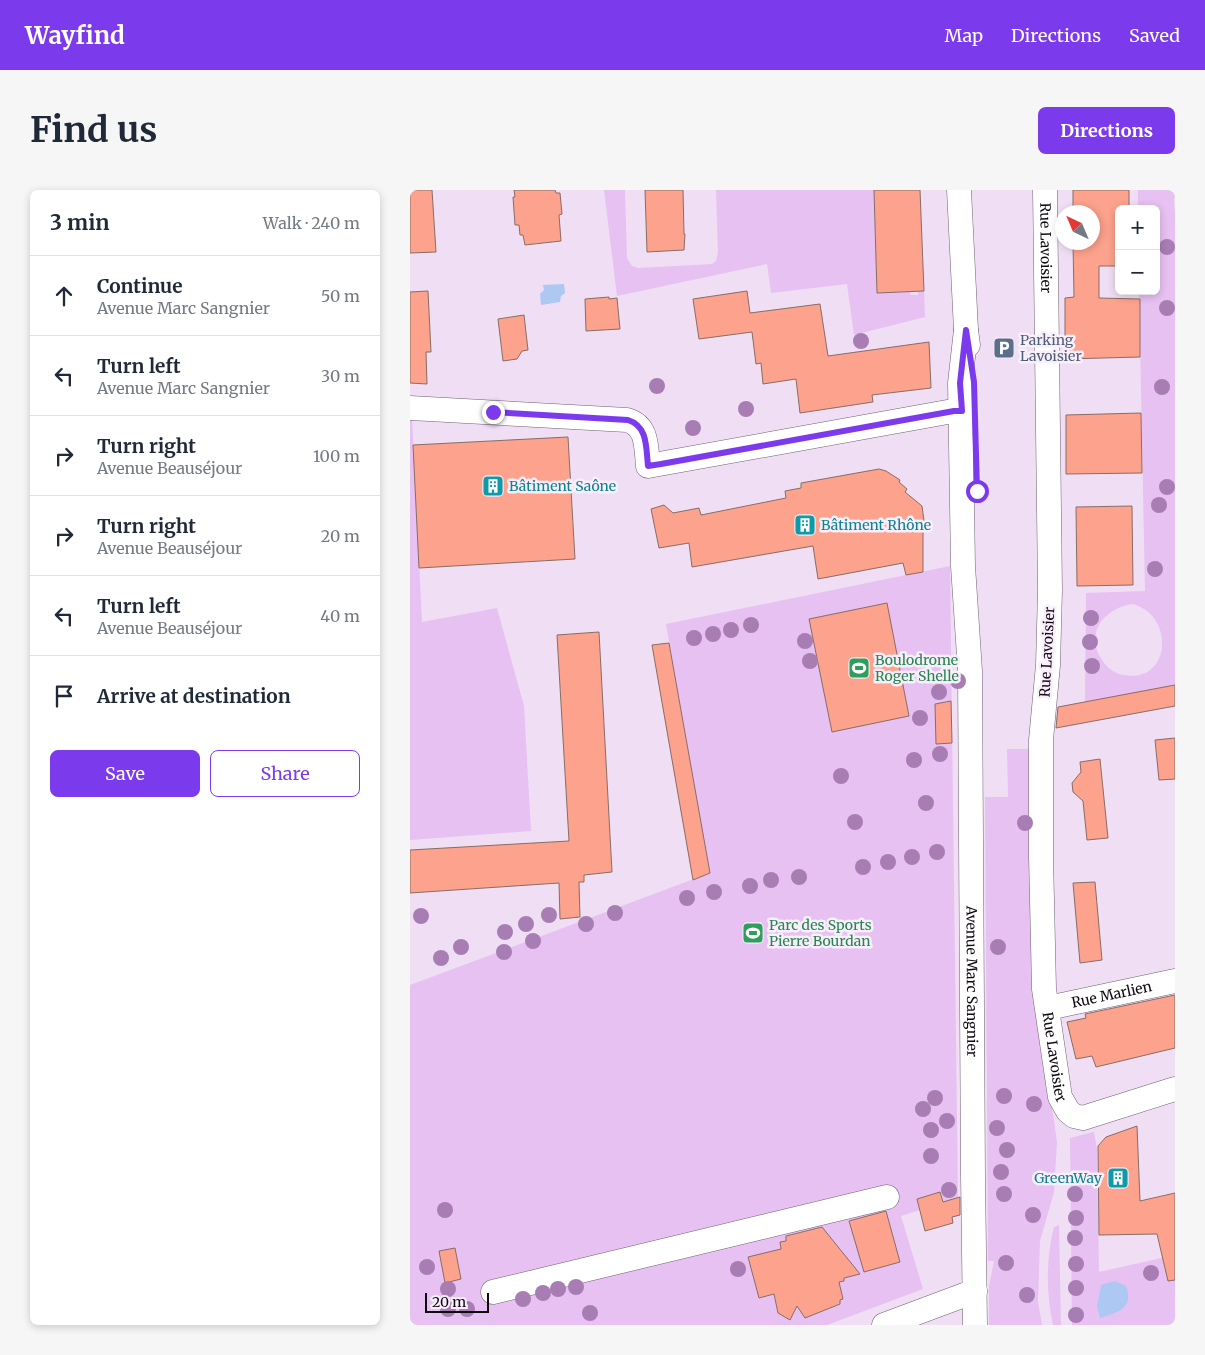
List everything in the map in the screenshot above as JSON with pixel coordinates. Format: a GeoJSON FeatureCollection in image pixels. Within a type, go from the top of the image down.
{"type":"FeatureCollection","features":[{"type":"Feature","properties":{"kind":"street","name":"Avenue Marc Sangnier"},"geometry":{"type":"LineString","coordinates":[[959,190],[966,330],[974,382],[978,595],[970,671]]}},
{"type":"Feature","properties":{"kind":"street","name":"Rue Lavoisier"},"geometry":{"type":"LineString","coordinates":[[1044,190],[1050,590],[1048,666],[1041,740],[1040,783],[1044,989],[1060,1097],[1068,1111],[1074,1116],[1083,1118],[1175,1089]]}},
{"type":"Feature","properties":{"kind":"street","name":"Avenue Marc Sangnier"},"geometry":{"type":"LineString","coordinates":[[966,330],[960,383],[962,411],[963,566],[970,671],[975,1325]]}},
{"type":"Feature","properties":{"kind":"street"},"geometry":{"type":"LineString","coordinates":[[410,408],[628,420],[639,425],[643,430],[648,466],[962,411]]}},
{"type":"Feature","properties":{"kind":"street","name":"Rue Marlien"},"geometry":{"type":"LineString","coordinates":[[1048,1008],[1175,981]]}},
{"type":"Feature","properties":{"kind":"street"},"geometry":{"type":"LineString","coordinates":[[493,1292],[888,1197]]}},
{"type":"Feature","properties":{"kind":"street"},"geometry":{"type":"LineString","coordinates":[[884,1325],[975,1291]]}},
{"type":"Feature","properties":{"kind":"shaded area"},"geometry":{"type":"Polygon","coordinates":[[[604,190],[625,190],[627,258],[632,266],[638,268],[712,264],[716,261],[718,252],[716,190],[874,190],[877,292],[910,292],[911,295],[918,295],[918,291],[924,291],[925,317],[854,335],[847,284],[771,293],[767,264],[617,296],[604,190]]]}},
{"type":"Feature","properties":{"kind":"shaded area"},"geometry":{"type":"Polygon","coordinates":[[[1138,190],[1175,190],[1175,685],[1085,702],[1086,593],[1145,591],[1139,295],[1160,295],[1160,205],[1138,205],[1138,190]],[[1132,604],[1123,606],[1108,614],[1098,627],[1096,635],[1098,653],[1102,661],[1115,672],[1123,675],[1139,675],[1151,669],[1159,659],[1162,647],[1161,633],[1156,621],[1146,610],[1132,604]]]}},
{"type":"Feature","properties":{"kind":"shaded area"},"geometry":{"type":"Polygon","coordinates":[[[410,418],[412,418],[422,622],[497,608],[524,706],[531,831],[410,840],[410,418]]]}},
{"type":"Feature","properties":{"kind":"shaded area","name":"Parc des Sports Pierre Bourdan"},"geometry":{"type":"Polygon","coordinates":[[[950,566],[958,1198],[920,1208],[920,1210],[901,1216],[923,1289],[827,1325],[410,1325],[410,985],[710,873],[666,624],[950,566]]]}},
{"type":"Feature","properties":{"kind":"shaded area"},"geometry":{"type":"Polygon","coordinates":[[[1007,749],[1033,749],[1042,1039],[1057,1142],[1054,1192],[1040,1241],[1038,1302],[1042,1325],[989,1325],[989,1286],[994,1261],[988,1261],[985,797],[1008,797],[1007,749]]]}},
{"type":"Feature","properties":{"kind":"shaded area"},"geometry":{"type":"Polygon","coordinates":[[[1094,1132],[1097,1149],[1099,1272],[1175,1255],[1175,1325],[1072,1325],[1070,1138],[1094,1132]]]}},
{"type":"Feature","properties":{"kind":"shaded area"},"geometry":{"type":"Polygon","coordinates":[[[1059,1225],[1061,1325],[1053,1325],[1048,1288],[1048,1263],[1054,1227],[1059,1225]]]}},
{"type":"Feature","properties":{"kind":"water"},"geometry":{"type":"Polygon","coordinates":[[[564,284],[565,293],[561,296],[560,302],[541,305],[540,294],[544,290],[543,285],[564,284]]]}},
{"type":"Feature","properties":{"kind":"water"},"geometry":{"type":"Polygon","coordinates":[[[1115,1281],[1126,1286],[1128,1299],[1126,1304],[1119,1311],[1100,1318],[1097,1306],[1101,1285],[1115,1281]]]}},
{"type":"Feature","properties":{"kind":"building"},"geometry":{"type":"Polygon","coordinates":[[[410,190],[432,190],[436,252],[410,253],[410,190]]]}},
{"type":"Feature","properties":{"kind":"building"},"geometry":{"type":"Polygon","coordinates":[[[514,190],[555,190],[556,193],[560,193],[562,214],[559,215],[561,241],[525,245],[523,235],[520,235],[519,225],[515,225],[514,190]]]}},
{"type":"Feature","properties":{"kind":"building"},"geometry":{"type":"Polygon","coordinates":[[[645,190],[683,190],[684,250],[647,252],[645,190]]]}},
{"type":"Feature","properties":{"kind":"building"},"geometry":{"type":"Polygon","coordinates":[[[874,190],[920,190],[924,291],[877,293],[874,190]]]}},
{"type":"Feature","properties":{"kind":"building"},"geometry":{"type":"Polygon","coordinates":[[[1073,190],[1129,190],[1129,205],[1115,205],[1115,266],[1099,266],[1099,298],[1140,299],[1140,357],[1065,359],[1065,298],[1074,297],[1073,250],[1100,250],[1100,205],[1073,205],[1073,190]]]}},
{"type":"Feature","properties":{"kind":"building"},"geometry":{"type":"Polygon","coordinates":[[[428,291],[431,352],[426,352],[427,384],[410,383],[410,292],[428,291]]]}},
{"type":"Feature","properties":{"kind":"building"},"geometry":{"type":"Polygon","coordinates":[[[747,291],[750,313],[820,304],[828,356],[929,342],[931,388],[872,395],[873,402],[800,413],[796,379],[763,384],[761,363],[756,364],[752,332],[699,339],[693,299],[747,291]]]}},
{"type":"Feature","properties":{"kind":"building"},"geometry":{"type":"Polygon","coordinates":[[[609,297],[609,299],[617,298],[620,329],[586,331],[585,299],[609,297]]]}},
{"type":"Feature","properties":{"kind":"building"},"geometry":{"type":"Polygon","coordinates":[[[524,315],[528,350],[522,351],[517,359],[503,361],[498,319],[524,315]]]}},
{"type":"Feature","properties":{"kind":"building"},"geometry":{"type":"Polygon","coordinates":[[[1141,413],[1142,473],[1066,474],[1066,415],[1141,413]]]}},
{"type":"Feature","properties":{"kind":"building","name":"Bâtiment Saône"},"geometry":{"type":"Polygon","coordinates":[[[568,437],[575,559],[419,568],[413,445],[568,437]]]}},
{"type":"Feature","properties":{"kind":"building","name":"Bâtiment Rhône"},"geometry":{"type":"Polygon","coordinates":[[[879,469],[900,480],[899,482],[907,489],[905,492],[922,506],[925,528],[923,528],[923,572],[906,575],[903,563],[818,579],[813,546],[692,567],[689,543],[659,548],[651,509],[664,505],[673,513],[699,508],[701,515],[786,498],[785,491],[801,488],[801,483],[879,469]]]}},
{"type":"Feature","properties":{"kind":"building"},"geometry":{"type":"Polygon","coordinates":[[[1132,506],[1133,585],[1077,586],[1076,507],[1132,506]]]}},
{"type":"Feature","properties":{"kind":"building","name":"Boulodrome Roger Shelle"},"geometry":{"type":"Polygon","coordinates":[[[887,603],[909,716],[832,732],[809,619],[887,603]]]}},
{"type":"Feature","properties":{"kind":"building"},"geometry":{"type":"Polygon","coordinates":[[[599,632],[612,872],[584,875],[584,882],[579,882],[580,917],[560,919],[559,883],[410,893],[410,850],[569,841],[557,635],[599,632]]]}},
{"type":"Feature","properties":{"kind":"building"},"geometry":{"type":"Polygon","coordinates":[[[669,643],[710,873],[693,880],[652,645],[669,643]]]}},
{"type":"Feature","properties":{"kind":"building"},"geometry":{"type":"Polygon","coordinates":[[[1175,685],[1175,706],[1056,728],[1058,707],[1175,685]]]}},
{"type":"Feature","properties":{"kind":"building"},"geometry":{"type":"Polygon","coordinates":[[[951,701],[952,743],[936,744],[935,704],[951,701]]]}},
{"type":"Feature","properties":{"kind":"building"},"geometry":{"type":"Polygon","coordinates":[[[1175,738],[1175,779],[1159,780],[1155,740],[1175,738]]]}},
{"type":"Feature","properties":{"kind":"building"},"geometry":{"type":"Polygon","coordinates":[[[1100,759],[1108,838],[1087,840],[1083,801],[1073,792],[1072,783],[1081,772],[1080,762],[1100,759]]]}},
{"type":"Feature","properties":{"kind":"building"},"geometry":{"type":"Polygon","coordinates":[[[1095,882],[1102,960],[1080,963],[1073,883],[1095,882]]]}},
{"type":"Feature","properties":{"kind":"building"},"geometry":{"type":"Polygon","coordinates":[[[1175,995],[1175,1048],[1096,1067],[1092,1056],[1076,1059],[1067,1022],[1086,1018],[1085,1014],[1175,995]]]}},
{"type":"Feature","properties":{"kind":"building","name":"GreenWay"},"geometry":{"type":"Polygon","coordinates":[[[1137,1126],[1140,1201],[1175,1193],[1175,1280],[1168,1281],[1157,1234],[1099,1235],[1098,1146],[1106,1137],[1137,1126]]]}},
{"type":"Feature","properties":{"kind":"building"},"geometry":{"type":"Polygon","coordinates":[[[940,1192],[943,1202],[960,1197],[960,1215],[952,1217],[953,1223],[925,1231],[917,1199],[940,1192]]]}},
{"type":"Feature","properties":{"kind":"building"},"geometry":{"type":"Polygon","coordinates":[[[886,1211],[900,1262],[864,1272],[849,1221],[886,1211]]]}},
{"type":"Feature","properties":{"kind":"building"},"geometry":{"type":"Polygon","coordinates":[[[822,1227],[860,1274],[844,1278],[844,1281],[839,1282],[843,1299],[840,1300],[840,1304],[805,1318],[797,1306],[790,1320],[778,1313],[774,1294],[759,1298],[748,1257],[781,1249],[780,1242],[786,1241],[786,1236],[822,1227]]]}},
{"type":"Feature","properties":{"kind":"building"},"geometry":{"type":"Polygon","coordinates":[[[455,1248],[461,1279],[445,1283],[439,1251],[455,1248]]]}},
{"type":"Feature","properties":{"kind":"place","name":"Parking Lavoisier"},"geometry":{"type":"Point","coordinates":[1004,348]}},
{"type":"Feature","properties":{"kind":"place","name":"Bâtiment Saône"},"geometry":{"type":"Point","coordinates":[493,486]}},
{"type":"Feature","properties":{"kind":"place","name":"Bâtiment Rhône"},"geometry":{"type":"Point","coordinates":[805,525]}},
{"type":"Feature","properties":{"kind":"place","name":"Boulodrome Roger Shelle"},"geometry":{"type":"Point","coordinates":[859,668]}},
{"type":"Feature","properties":{"kind":"place","name":"Parc des Sports Pierre Bourdan"},"geometry":{"type":"Point","coordinates":[753,933]}},
{"type":"Feature","properties":{"kind":"place","name":"GreenWay"},"geometry":{"type":"Point","coordinates":[1118,1178]}},
{"type":"Feature","properties":{"kind":"route"},"geometry":{"type":"LineString","coordinates":[[493,412],[628,420],[639,425],[643,430],[648,466],[661,464],[962,411],[960,383],[966,330],[974,382],[977,491]]}}]}
